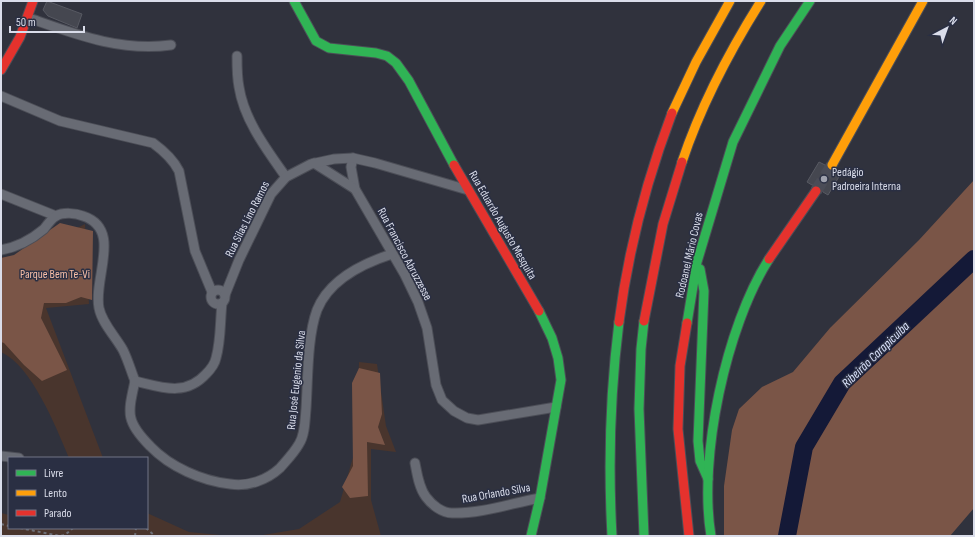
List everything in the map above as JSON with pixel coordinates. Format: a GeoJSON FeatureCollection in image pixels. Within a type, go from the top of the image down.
{"type":"FeatureCollection","features":[{"type":"Feature","properties":{"kind":"main road"},"geometry":{"type":"LineString","coordinates":[[1,70],[12,54],[29,18],[33,1]]}},
{"type":"Feature","properties":{"kind":"main road","name":"Rua Eduardo Augusto Mesquita"},"geometry":{"type":"LineString","coordinates":[[294,1],[309,32],[316,41],[329,48],[376,53],[387,56],[396,64],[409,81],[468,190],[538,310],[552,338],[558,358],[561,380],[540,498],[531,536]]}},
{"type":"Feature","properties":{"kind":"main road"},"geometry":{"type":"LineString","coordinates":[[612,536],[609,478],[611,402],[618,327],[631,252],[651,175],[678,101],[730,1]]}},
{"type":"Feature","properties":{"kind":"main road"},"geometry":{"type":"LineString","coordinates":[[644,536],[638,417],[641,347],[654,258],[674,186],[692,134],[711,91],[742,29],[761,1]]}},
{"type":"Feature","properties":{"kind":"main road","name":"Rodoanel Mário Covas"},"geometry":{"type":"LineString","coordinates":[[689,536],[678,429],[680,366],[697,262],[732,142],[780,46],[810,1]]}},
{"type":"Feature","properties":{"kind":"main road"},"geometry":{"type":"LineString","coordinates":[[832,165],[923,1]]}},
{"type":"Feature","properties":{"kind":"main road"},"geometry":{"type":"LineString","coordinates":[[711,536],[707,514],[708,479],[717,400],[733,338],[761,274],[816,191]]}},
{"type":"Feature","properties":{"kind":"main road"},"geometry":{"type":"LineString","coordinates":[[697,262],[702,275],[704,291],[698,441],[700,461],[708,479]]}},
{"type":"Feature","properties":{"kind":"street"},"geometry":{"type":"LineString","coordinates":[[29,18],[84,37],[112,44],[153,48],[171,45]]}},
{"type":"Feature","properties":{"kind":"street"},"geometry":{"type":"LineString","coordinates":[[237,56],[239,88],[244,105],[261,140],[286,177]]}},
{"type":"Feature","properties":{"kind":"street"},"geometry":{"type":"LineString","coordinates":[[1,96],[60,121],[153,143],[174,161],[179,172],[195,251],[212,292],[219,289],[223,299]]}},
{"type":"Feature","properties":{"kind":"street","name":"Rua Silas Lino Ramos"},"geometry":{"type":"LineString","coordinates":[[135,381],[158,387],[180,389],[191,387],[200,381],[216,359],[223,299],[239,260],[271,194],[286,177],[298,170],[314,163],[353,158],[468,190]]}},
{"type":"Feature","properties":{"kind":"street","name":"Rua Francisco Abruzzesse"},"geometry":{"type":"LineString","coordinates":[[353,158],[351,167],[356,189],[415,296],[427,328],[436,385],[442,400],[454,411],[468,418],[478,420],[556,407]]}},
{"type":"Feature","properties":{"kind":"street","name":"Rua Francisco Abruzzesse"},"geometry":{"type":"LineString","coordinates":[[314,163],[356,189]]}},
{"type":"Feature","properties":{"kind":"street"},"geometry":{"type":"LineString","coordinates":[[1,194],[56,216],[76,213],[90,218],[102,229],[106,246],[99,279],[99,309],[102,318],[123,350],[135,381]]}},
{"type":"Feature","properties":{"kind":"street"},"geometry":{"type":"LineString","coordinates":[[1,250],[15,247],[26,242],[38,234],[56,216]]}},
{"type":"Feature","properties":{"kind":"street","name":"Rua José Eugenio da Silva"},"geometry":{"type":"LineString","coordinates":[[135,381],[129,412],[130,418],[143,440],[163,457],[187,472],[213,482],[237,485],[255,482],[272,476],[300,444],[304,424],[312,333],[318,310],[329,290],[372,261],[392,254]]}},
{"type":"Feature","properties":{"kind":"street","name":"Rua Orlando Silva"},"geometry":{"type":"LineString","coordinates":[[415,462],[420,486],[426,497],[436,508],[451,513],[482,509],[540,498]]}},
{"type":"Feature","properties":{"kind":"path"},"geometry":{"type":"LineString","coordinates":[[25,529],[60,536],[65,535],[72,529]]}},
{"type":"Feature","properties":{"kind":"path"},"geometry":{"type":"LineString","coordinates":[[147,529],[155,536]]}},
{"type":"Feature","properties":{"kind":"green space"},"geometry":{"type":"Polygon","coordinates":[[[974,180],[974,508],[950,536],[724,536],[724,486],[732,430],[739,409],[762,387],[793,372],[830,328],[919,240],[974,180]]]}},
{"type":"Feature","properties":{"kind":"green space","name":"Parque Bem Te-Vi"},"geometry":{"type":"Polygon","coordinates":[[[60,223],[93,231],[92,300],[81,297],[66,303],[44,303],[41,318],[67,370],[42,381],[24,365],[4,343],[1,342],[1,258],[14,255],[60,223]]]}},
{"type":"Feature","properties":{"kind":"green space","name":"Parque Bem Te-Vi"},"geometry":{"type":"Polygon","coordinates":[[[85,224],[89,304],[46,308],[103,457],[69,457],[50,415],[33,384],[23,370],[12,359],[1,352],[1,258],[24,255],[85,224]]]}},
{"type":"Feature","properties":{"kind":"green space"},"geometry":{"type":"Polygon","coordinates":[[[359,362],[377,364],[386,426],[396,452],[371,449],[371,500],[381,536],[257,536],[299,529],[340,502],[356,447],[359,362]]]}},
{"type":"Feature","properties":{"kind":"green space"},"geometry":{"type":"Polygon","coordinates":[[[359,368],[380,373],[382,414],[378,427],[385,445],[367,442],[368,496],[350,498],[342,487],[353,466],[352,383],[359,368]]]}},
{"type":"Feature","properties":{"kind":"green space"},"geometry":{"type":"Polygon","coordinates":[[[1,513],[8,515],[8,529],[148,529],[148,513],[189,532],[230,536],[1,536],[1,513]]]}},
{"type":"Feature","properties":{"kind":"building"},"geometry":{"type":"Polygon","coordinates":[[[47,1],[82,14],[77,28],[48,16],[43,10],[47,1]]]}},
{"type":"Feature","properties":{"kind":"building","name":"Pedágio Padroeira Interna"},"geometry":{"type":"Polygon","coordinates":[[[819,162],[825,165],[828,171],[835,172],[840,175],[828,195],[823,192],[820,185],[812,185],[807,182],[819,162]]]}},
{"type":"Feature","properties":{"kind":"waterway","name":"Ribeirão Carapicuíba"},"geometry":{"type":"LineString","coordinates":[[787,536],[804,447],[842,383],[974,259]]}},
{"type":"Feature","properties":{"kind":"tunnel"},"geometry":{"type":"LineString","coordinates":[[816,191],[832,165]]}},
{"type":"Feature","properties":{"kind":"traffic: fast"},"geometry":{"type":"LineString","coordinates":[[294,1],[316,41],[329,48],[376,53],[387,56],[396,63],[409,81],[454,165]]}},
{"type":"Feature","properties":{"kind":"traffic: fast"},"geometry":{"type":"LineString","coordinates":[[687,323],[697,262],[733,142],[780,46],[810,1]]}},
{"type":"Feature","properties":{"kind":"traffic: fast"},"geometry":{"type":"LineString","coordinates":[[711,536],[708,504],[709,469],[712,432],[719,393],[728,356],[740,320],[754,287],[769,259]]}},
{"type":"Feature","properties":{"kind":"traffic: fast"},"geometry":{"type":"LineString","coordinates":[[700,269],[704,291],[698,441],[700,461],[708,479]]}},
{"type":"Feature","properties":{"kind":"traffic: fast"},"geometry":{"type":"LineString","coordinates":[[531,536],[540,498],[561,380],[558,358],[552,338],[539,311]]}},
{"type":"Feature","properties":{"kind":"traffic: fast"},"geometry":{"type":"LineString","coordinates":[[644,321],[641,349],[639,409],[644,536]]}},
{"type":"Feature","properties":{"kind":"traffic: fast"},"geometry":{"type":"LineString","coordinates":[[612,536],[610,482],[611,429],[619,322]]}},
{"type":"Feature","properties":{"kind":"traffic: slow"},"geometry":{"type":"LineString","coordinates":[[672,113],[696,62],[730,1]]}},
{"type":"Feature","properties":{"kind":"traffic: slow"},"geometry":{"type":"LineString","coordinates":[[682,162],[707,99],[727,59],[761,1]]}},
{"type":"Feature","properties":{"kind":"traffic: slow"},"geometry":{"type":"LineString","coordinates":[[832,165],[923,1]]}},
{"type":"Feature","properties":{"kind":"traffic: jam"},"geometry":{"type":"LineString","coordinates":[[1,70],[20,37],[33,1]]}},
{"type":"Feature","properties":{"kind":"traffic: jam"},"geometry":{"type":"LineString","coordinates":[[619,322],[633,243],[654,164],[672,113]]}},
{"type":"Feature","properties":{"kind":"traffic: jam"},"geometry":{"type":"LineString","coordinates":[[644,321],[663,224],[682,162]]}},
{"type":"Feature","properties":{"kind":"traffic: jam"},"geometry":{"type":"LineString","coordinates":[[454,165],[539,311]]}},
{"type":"Feature","properties":{"kind":"traffic: jam"},"geometry":{"type":"LineString","coordinates":[[769,259],[816,191]]}},
{"type":"Feature","properties":{"kind":"traffic: jam"},"geometry":{"type":"LineString","coordinates":[[687,323],[680,366],[678,429],[689,536]]}},
{"type":"Feature","properties":{"kind":"place","name":"Pedágio Padroeira Interna"},"geometry":{"type":"Point","coordinates":[824,179]}}]}
